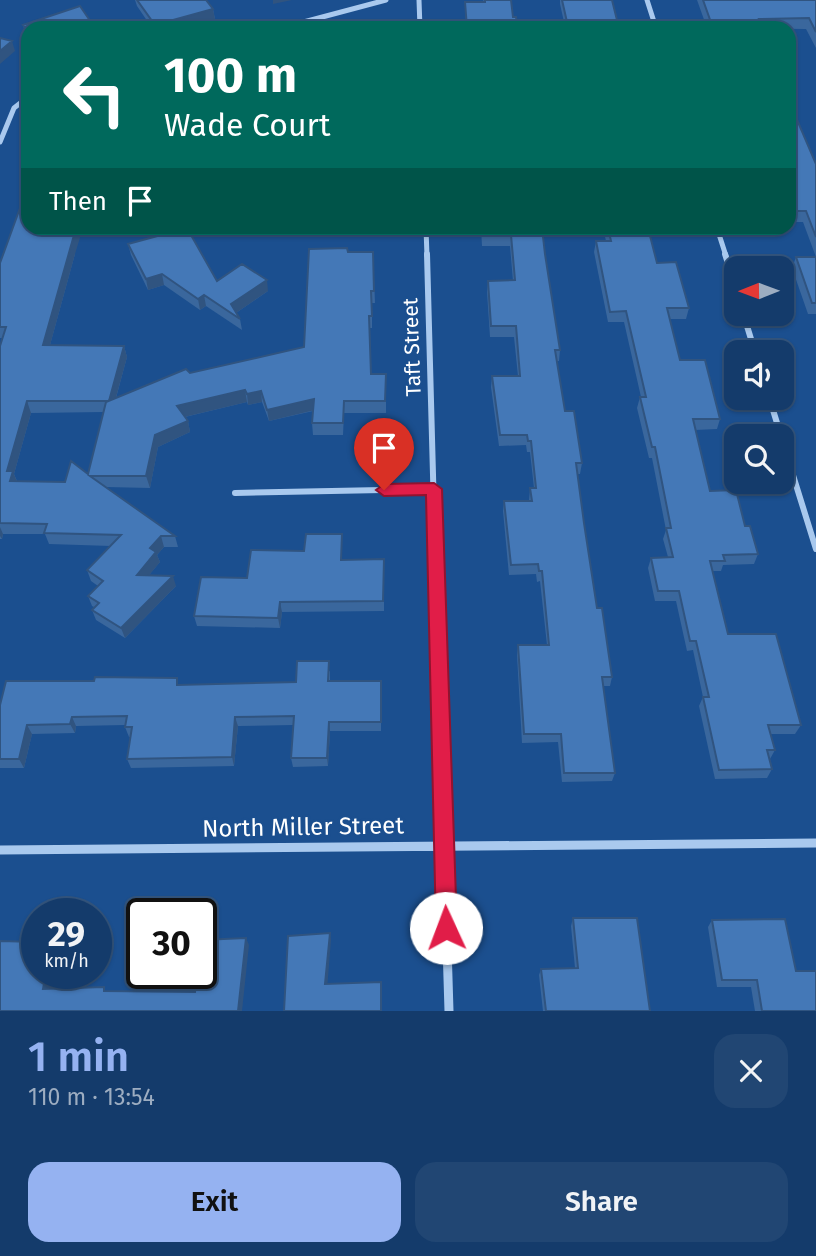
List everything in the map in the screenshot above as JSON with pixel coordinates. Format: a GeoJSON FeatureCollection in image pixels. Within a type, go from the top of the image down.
{"type":"FeatureCollection","features":[{"type":"Feature","properties":{"kind":"street"},"geometry":{"type":"LineString","coordinates":[[307,21],[386,0]]}},
{"type":"Feature","properties":{"kind":"street"},"geometry":{"type":"LineString","coordinates":[[419,0],[420,21]]}},
{"type":"Feature","properties":{"kind":"street"},"geometry":{"type":"LineString","coordinates":[[647,0],[654,21]]}},
{"type":"Feature","properties":{"kind":"street"},"geometry":{"type":"LineString","coordinates":[[0,142],[14,108],[21,102]]}},
{"type":"Feature","properties":{"kind":"street","name":"Taft Street"},"geometry":{"type":"LineString","coordinates":[[426,235],[449,1011]]}},
{"type":"Feature","properties":{"kind":"street"},"geometry":{"type":"LineString","coordinates":[[719,235],[726,256]]}},
{"type":"Feature","properties":{"kind":"street"},"geometry":{"type":"LineString","coordinates":[[794,478],[816,550]]}},
{"type":"Feature","properties":{"kind":"street"},"geometry":{"type":"LineString","coordinates":[[235,493],[434,489]]}},
{"type":"Feature","properties":{"kind":"street","name":"North Miller Street"},"geometry":{"type":"LineString","coordinates":[[0,850],[444,844],[816,843]]}},
{"type":"Feature","properties":{"kind":"building"},"geometry":{"type":"Polygon","coordinates":[[[137,0],[206,0],[213,9],[170,21],[152,21],[137,0]]]}},
{"type":"Feature","properties":{"kind":"building"},"geometry":{"type":"Polygon","coordinates":[[[511,0],[513,17],[516,17],[517,21],[466,21],[465,2],[511,0]]]}},
{"type":"Feature","properties":{"kind":"building"},"geometry":{"type":"Polygon","coordinates":[[[562,0],[612,0],[617,21],[567,21],[562,0]]]}},
{"type":"Feature","properties":{"kind":"building"},"geometry":{"type":"Polygon","coordinates":[[[703,0],[816,0],[816,32],[809,18],[710,21],[703,0]]]}},
{"type":"Feature","properties":{"kind":"building"},"geometry":{"type":"Polygon","coordinates":[[[80,6],[90,21],[35,21],[80,6]]]}},
{"type":"Feature","properties":{"kind":"building"},"geometry":{"type":"Polygon","coordinates":[[[0,38],[12,41],[0,51],[0,38]]]}},
{"type":"Feature","properties":{"kind":"building"},"geometry":{"type":"Polygon","coordinates":[[[796,117],[816,164],[816,237],[806,211],[796,211],[796,117]]]}},
{"type":"Feature","properties":{"kind":"building"},"geometry":{"type":"Polygon","coordinates":[[[21,205],[21,235],[74,235],[43,345],[124,346],[109,401],[186,369],[190,373],[304,347],[309,249],[347,248],[348,252],[373,252],[374,291],[371,291],[372,316],[369,316],[371,374],[386,374],[385,401],[344,401],[343,423],[312,423],[314,399],[267,410],[261,391],[247,394],[245,390],[177,406],[188,421],[155,435],[146,476],[90,476],[175,536],[161,536],[150,548],[156,552],[137,575],[173,576],[121,628],[92,610],[99,603],[88,596],[103,581],[87,570],[121,535],[44,533],[47,524],[0,523],[0,346],[6,327],[0,327],[0,263],[21,205]],[[27,401],[7,471],[13,471],[10,481],[65,482],[71,461],[88,474],[108,401],[27,401]]]}},
{"type":"Feature","properties":{"kind":"building"},"geometry":{"type":"Polygon","coordinates":[[[161,235],[191,235],[217,281],[242,264],[267,280],[231,304],[240,319],[204,295],[198,299],[162,274],[146,279],[128,244],[161,235]]]}},
{"type":"Feature","properties":{"kind":"building"},"geometry":{"type":"Polygon","coordinates":[[[511,235],[543,235],[560,350],[555,350],[565,411],[574,411],[582,463],[576,463],[584,523],[597,608],[602,608],[612,677],[602,677],[615,773],[564,773],[561,734],[524,734],[518,645],[549,645],[542,571],[539,571],[538,564],[511,565],[504,501],[532,501],[530,488],[536,488],[531,441],[528,441],[527,435],[500,435],[492,376],[520,376],[516,326],[491,326],[488,281],[515,280],[511,235]]]}},
{"type":"Feature","properties":{"kind":"building"},"geometry":{"type":"Polygon","coordinates":[[[610,235],[650,235],[657,263],[676,262],[689,308],[667,308],[680,360],[705,360],[720,419],[693,419],[710,491],[737,494],[745,526],[750,526],[758,554],[723,555],[725,561],[710,561],[728,634],[776,634],[801,725],[768,725],[775,750],[767,750],[772,769],[719,770],[703,697],[709,697],[696,641],[690,641],[679,591],[658,591],[651,558],[673,557],[666,528],[671,528],[655,447],[652,447],[640,397],[646,397],[626,311],[610,312],[596,241],[611,241],[610,235]]]}},
{"type":"Feature","properties":{"kind":"building"},"geometry":{"type":"Polygon","coordinates":[[[796,257],[816,257],[816,303],[812,303],[796,257]]]}},
{"type":"Feature","properties":{"kind":"building"},"geometry":{"type":"Polygon","coordinates":[[[306,534],[342,534],[341,560],[384,559],[383,601],[280,602],[278,618],[194,616],[201,577],[247,578],[251,550],[304,551],[306,534]]]}},
{"type":"Feature","properties":{"kind":"building"},"geometry":{"type":"Polygon","coordinates":[[[297,661],[329,661],[328,681],[381,681],[381,722],[329,722],[327,758],[291,758],[294,716],[235,717],[232,757],[127,759],[132,727],[125,727],[127,716],[72,717],[70,724],[27,725],[19,759],[0,759],[0,705],[6,681],[94,681],[95,677],[177,678],[177,685],[296,682],[297,661]]]}},
{"type":"Feature","properties":{"kind":"building"},"geometry":{"type":"Polygon","coordinates":[[[573,918],[637,918],[650,1011],[546,1011],[541,969],[578,968],[573,918]]]}},
{"type":"Feature","properties":{"kind":"building"},"geometry":{"type":"Polygon","coordinates":[[[785,919],[796,971],[816,971],[816,1011],[762,1011],[757,980],[722,980],[712,920],[785,919]]]}},
{"type":"Feature","properties":{"kind":"building"},"geometry":{"type":"Polygon","coordinates":[[[330,933],[325,984],[381,982],[381,1011],[284,1011],[288,936],[330,933]]]}},
{"type":"Feature","properties":{"kind":"building"},"geometry":{"type":"Polygon","coordinates":[[[246,938],[238,1011],[0,1011],[0,941],[21,942],[21,989],[195,992],[195,989],[217,989],[217,939],[246,938]]]}},
{"type":"Feature","properties":{"kind":"route"},"geometry":{"type":"LineString","coordinates":[[384,490],[434,489],[446,928]]}}]}
